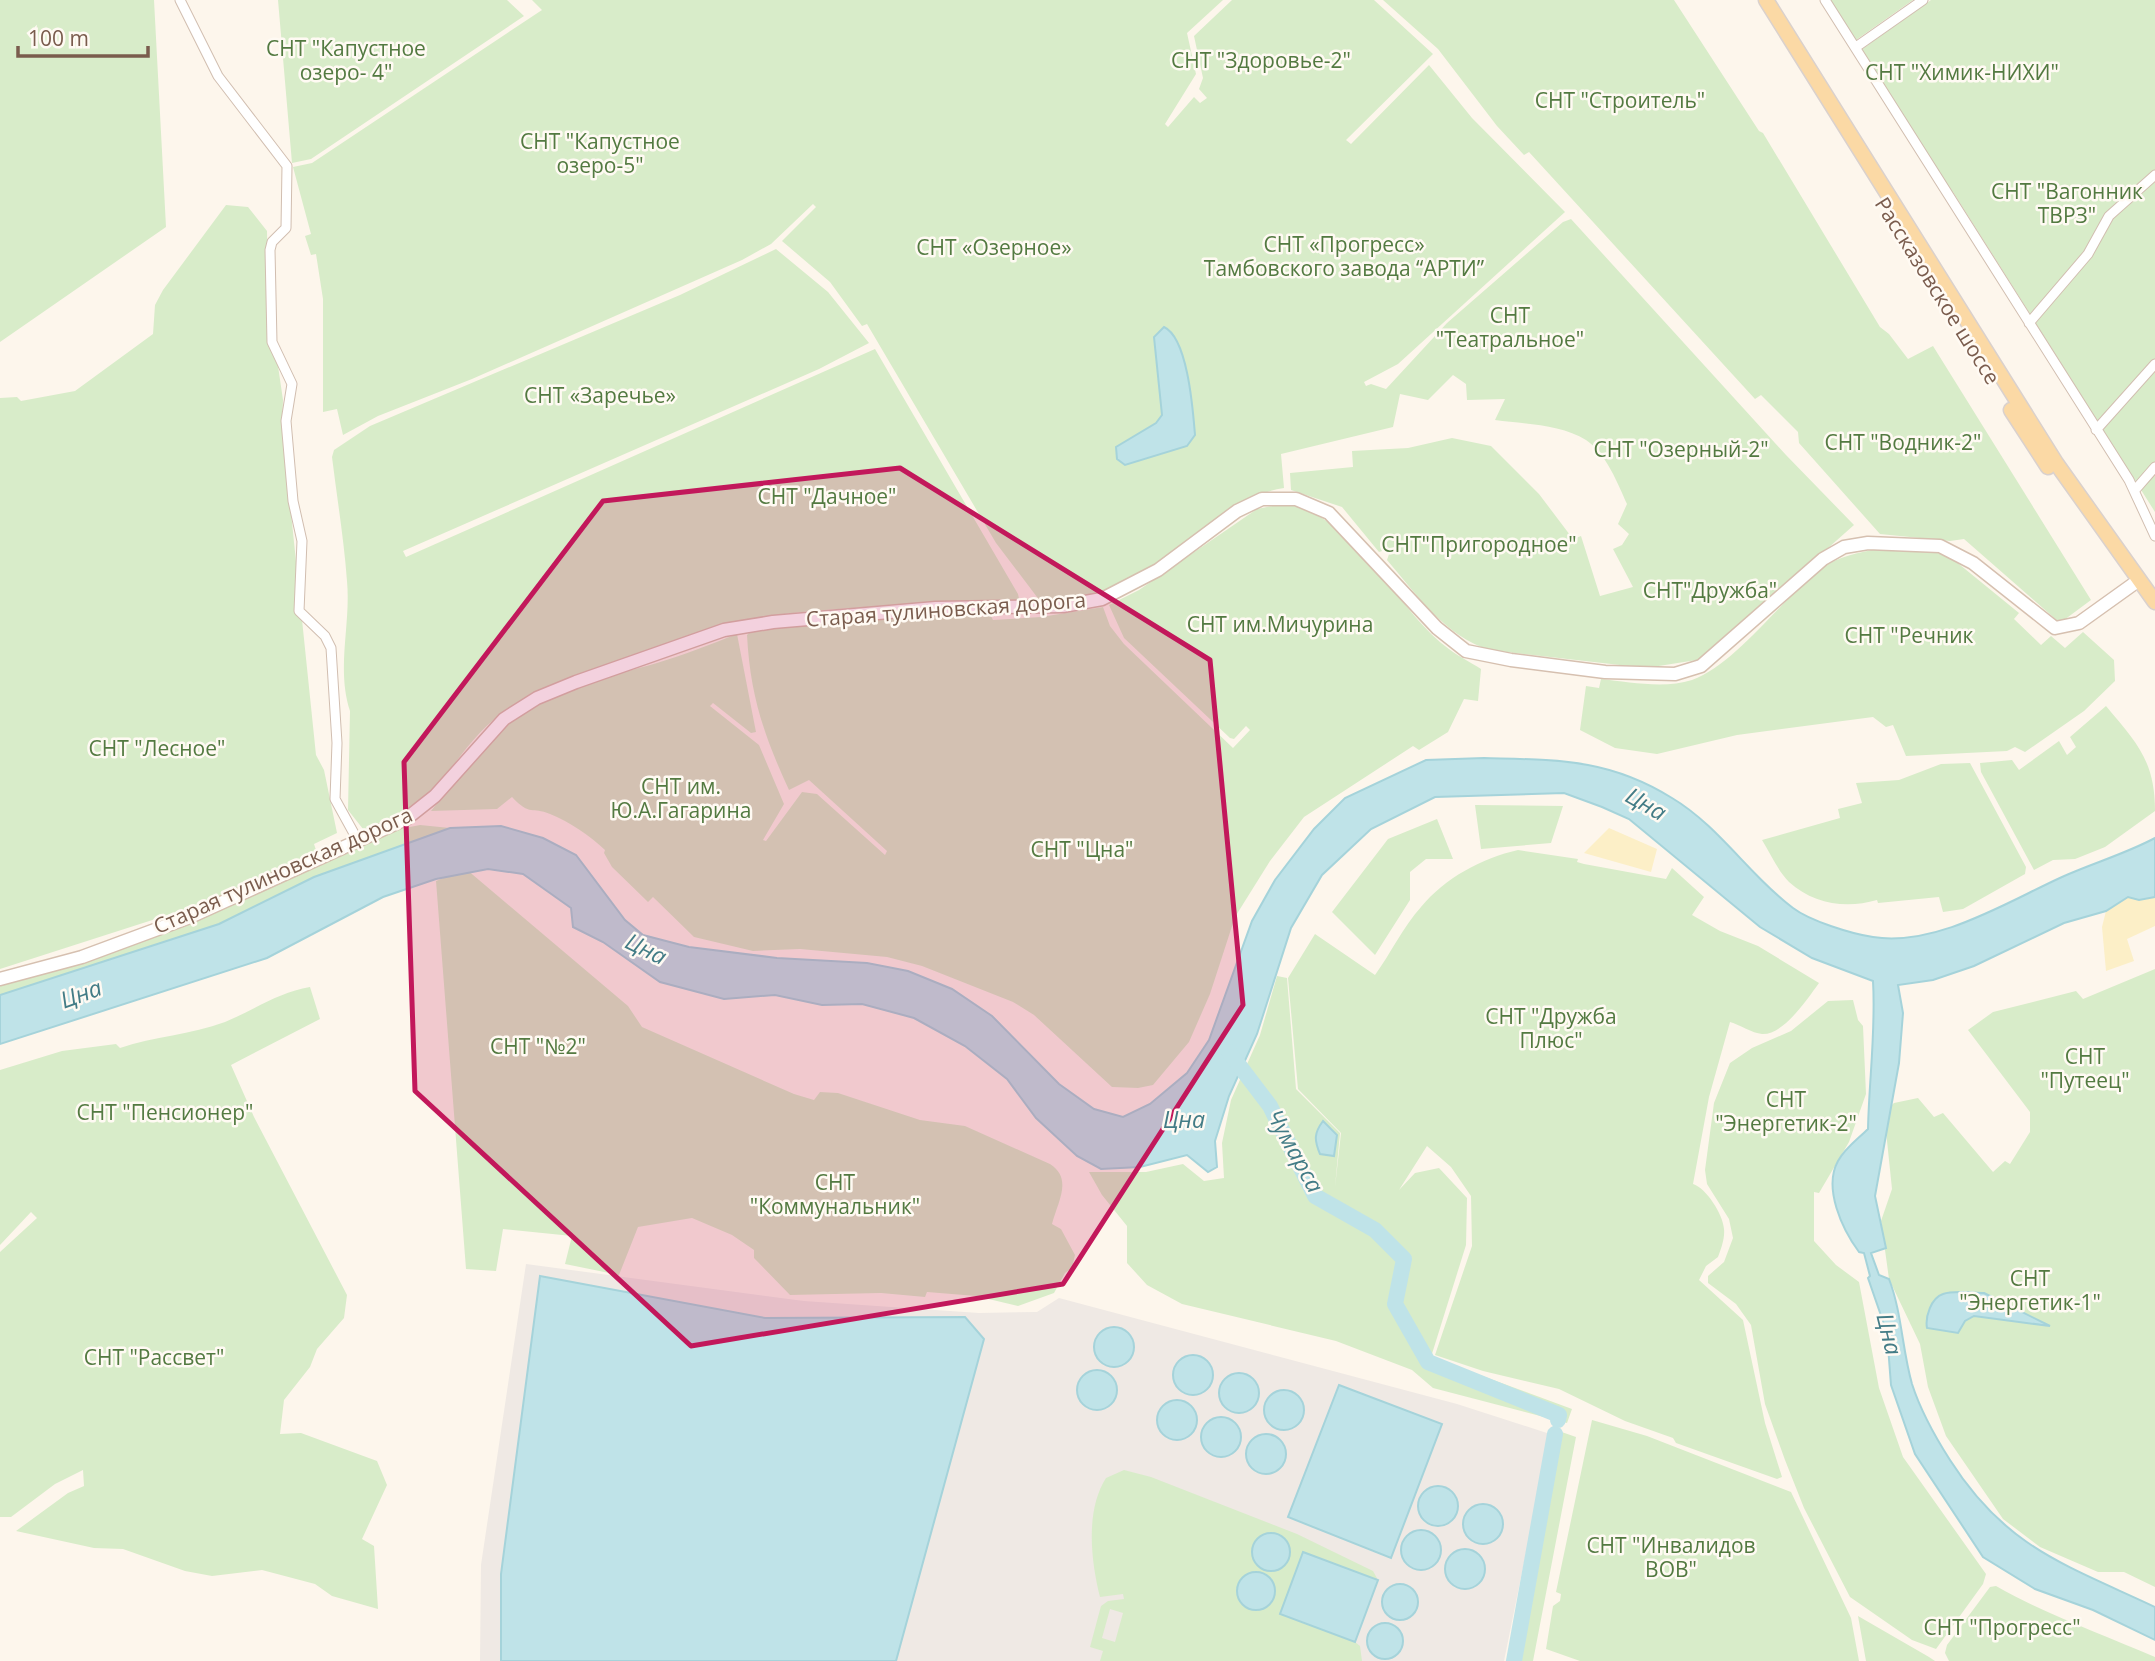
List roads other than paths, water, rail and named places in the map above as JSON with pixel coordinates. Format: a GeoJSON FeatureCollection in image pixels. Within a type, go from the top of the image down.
{"type":"FeatureCollection","features":[{"type":"Feature","properties":{"kind":"main road","name":"Рассказовское шоссе"},"geometry":{"type":"LineString","coordinates":[[1756,0],[2033,445],[2056,478],[2136,576]]}},
{"type":"Feature","properties":{"kind":"main road","name":"Рассказовское шоссе"},"geometry":{"type":"LineString","coordinates":[[1766,0],[2056,463],[2155,602]]}},
{"type":"Feature","properties":{"kind":"street"},"geometry":{"type":"LineString","coordinates":[[180,0],[218,76],[287,166],[286,228],[272,242],[270,250],[272,342],[292,384],[286,421],[293,501],[302,541],[299,611],[325,636],[331,648],[337,743],[335,799],[357,839]]}},
{"type":"Feature","properties":{"kind":"street"},"geometry":{"type":"LineString","coordinates":[[1825,0],[2135,490],[2155,536]]}},
{"type":"Feature","properties":{"kind":"street"},"geometry":{"type":"LineString","coordinates":[[1856,47],[1923,0]]}},
{"type":"Feature","properties":{"kind":"street"},"geometry":{"type":"LineString","coordinates":[[2029,323],[2088,254],[2109,216],[2155,175]]}},
{"type":"Feature","properties":{"kind":"street"},"geometry":{"type":"LineString","coordinates":[[2096,430],[2155,364]]}},
{"type":"Feature","properties":{"kind":"street"},"geometry":{"type":"LineString","coordinates":[[2135,490],[2155,467]]}},
{"type":"Feature","properties":{"kind":"street","name":"Старая тулиновская дорога"},"geometry":{"type":"LineString","coordinates":[[0,979],[82,957],[190,917],[417,812],[504,719],[537,698],[576,682],[724,630],[754,625],[936,608],[1063,606],[1102,599],[1158,570],[1237,510],[1275,497],[1306,501],[1329,513],[1437,628],[1466,651],[1605,673],[1675,674],[1701,666],[1823,559],[1844,547],[1859,544],[1906,543],[1952,550],[2055,628],[2079,623],[2136,576]]}},
{"type":"Feature","properties":{"kind":"water"},"geometry":{"type":"Polygon","coordinates":[[[1164,327],[1179,345],[1184,360],[1191,393],[1195,435],[1187,446],[1125,465],[1117,459],[1116,447],[1156,423],[1162,415],[1154,337],[1164,327]]]}},
{"type":"Feature","properties":{"kind":"water","name":"Цна"},"geometry":{"type":"Polygon","coordinates":[[[1535,759],[1581,764],[1626,775],[1648,785],[1689,809],[1705,822],[1793,908],[1831,926],[1873,937],[1897,938],[1946,929],[1995,910],[2062,877],[2155,838],[2155,897],[2139,900],[2128,897],[2106,911],[2064,923],[1974,966],[1933,980],[1898,985],[1903,1013],[1899,1063],[1875,1196],[1886,1248],[1871,1253],[1879,1275],[1889,1279],[1912,1384],[1919,1404],[1939,1442],[1971,1490],[1993,1514],[2040,1551],[2155,1607],[2155,1640],[2093,1610],[2035,1589],[1983,1557],[1915,1454],[1891,1385],[1887,1333],[1868,1278],[1870,1276],[1864,1253],[1859,1252],[1846,1232],[1834,1196],[1834,1172],[1838,1161],[1868,1129],[1873,981],[1812,958],[1760,927],[1629,819],[1564,793],[1435,797],[1371,829],[1322,875],[1291,928],[1257,1034],[1229,1096],[1215,1141],[1217,1167],[1208,1172],[1187,1155],[1140,1167],[1101,1169],[1077,1156],[1036,1118],[1007,1079],[965,1046],[914,1018],[862,1004],[822,1005],[775,995],[724,999],[660,982],[603,942],[573,927],[571,908],[523,874],[488,869],[436,879],[383,897],[267,958],[0,1044],[0,995],[219,924],[314,877],[450,828],[501,826],[543,838],[576,855],[625,920],[643,935],[689,947],[777,958],[867,963],[908,971],[952,989],[992,1016],[1059,1084],[1094,1109],[1123,1117],[1150,1104],[1187,1073],[1209,1040],[1252,921],[1275,880],[1314,829],[1345,798],[1426,760],[1535,759]]]}},
{"type":"Feature","properties":{"kind":"water"},"geometry":{"type":"Polygon","coordinates":[[[1323,1121],[1337,1135],[1334,1156],[1320,1154],[1318,1149],[1317,1133],[1323,1121]]]}},
{"type":"Feature","properties":{"kind":"water"},"geometry":{"type":"Polygon","coordinates":[[[540,1276],[765,1318],[965,1317],[984,1339],[896,1661],[501,1661],[501,1574],[540,1276]]]}},
{"type":"Feature","properties":{"kind":"water"},"geometry":{"type":"Polygon","coordinates":[[[1952,1292],[1984,1293],[2050,1326],[1974,1316],[1965,1321],[1958,1333],[1927,1328],[1930,1308],[1939,1296],[1952,1292]]]}},
{"type":"Feature","properties":{"kind":"water"},"geometry":{"type":"Polygon","coordinates":[[[1114,1327],[1122,1328],[1128,1333],[1133,1339],[1133,1355],[1128,1361],[1122,1366],[1114,1367],[1106,1366],[1100,1361],[1095,1355],[1094,1347],[1095,1339],[1100,1333],[1106,1328],[1114,1327]]]}},
{"type":"Feature","properties":{"kind":"water"},"geometry":{"type":"Polygon","coordinates":[[[1193,1355],[1201,1356],[1207,1361],[1212,1367],[1212,1383],[1207,1389],[1201,1394],[1193,1395],[1185,1394],[1179,1389],[1174,1383],[1173,1375],[1174,1367],[1179,1361],[1185,1356],[1193,1355]]]}},
{"type":"Feature","properties":{"kind":"water"},"geometry":{"type":"Polygon","coordinates":[[[1097,1370],[1105,1371],[1111,1376],[1116,1382],[1116,1398],[1111,1404],[1105,1409],[1097,1410],[1089,1409],[1083,1404],[1078,1398],[1077,1390],[1078,1382],[1083,1376],[1089,1371],[1097,1370]]]}},
{"type":"Feature","properties":{"kind":"water"},"geometry":{"type":"Polygon","coordinates":[[[1239,1373],[1247,1374],[1253,1379],[1258,1385],[1258,1401],[1253,1407],[1247,1412],[1239,1413],[1231,1412],[1225,1407],[1220,1401],[1219,1393],[1220,1385],[1225,1379],[1231,1374],[1239,1373]]]}},
{"type":"Feature","properties":{"kind":"water"},"geometry":{"type":"Polygon","coordinates":[[[1339,1385],[1442,1424],[1391,1558],[1288,1517],[1339,1385]]]}},
{"type":"Feature","properties":{"kind":"water"},"geometry":{"type":"Polygon","coordinates":[[[1284,1390],[1292,1391],[1298,1396],[1303,1402],[1303,1418],[1298,1424],[1292,1429],[1284,1430],[1276,1429],[1270,1424],[1265,1418],[1264,1410],[1265,1402],[1270,1396],[1276,1391],[1284,1390]]]}},
{"type":"Feature","properties":{"kind":"water"},"geometry":{"type":"Polygon","coordinates":[[[1177,1400],[1185,1401],[1191,1406],[1196,1412],[1196,1428],[1191,1434],[1185,1439],[1177,1440],[1169,1439],[1163,1434],[1158,1428],[1157,1420],[1158,1412],[1163,1406],[1169,1401],[1177,1400]]]}},
{"type":"Feature","properties":{"kind":"water"},"geometry":{"type":"Polygon","coordinates":[[[1221,1417],[1229,1418],[1235,1423],[1240,1429],[1240,1445],[1235,1451],[1229,1456],[1221,1457],[1213,1456],[1207,1451],[1202,1445],[1201,1437],[1202,1429],[1207,1423],[1213,1418],[1221,1417]]]}},
{"type":"Feature","properties":{"kind":"water"},"geometry":{"type":"Polygon","coordinates":[[[1266,1434],[1274,1435],[1280,1440],[1285,1446],[1285,1462],[1280,1468],[1274,1473],[1266,1474],[1258,1473],[1252,1468],[1247,1462],[1246,1454],[1247,1446],[1252,1440],[1258,1435],[1266,1434]]]}},
{"type":"Feature","properties":{"kind":"water"},"geometry":{"type":"Polygon","coordinates":[[[1438,1486],[1446,1487],[1452,1492],[1457,1498],[1457,1514],[1452,1520],[1446,1525],[1438,1526],[1430,1525],[1424,1520],[1419,1514],[1418,1506],[1419,1498],[1424,1492],[1430,1487],[1438,1486]]]}},
{"type":"Feature","properties":{"kind":"water"},"geometry":{"type":"Polygon","coordinates":[[[1483,1504],[1491,1505],[1497,1510],[1502,1516],[1502,1532],[1497,1538],[1491,1543],[1483,1544],[1475,1543],[1469,1538],[1464,1532],[1463,1524],[1464,1516],[1469,1510],[1475,1505],[1483,1504]]]}},
{"type":"Feature","properties":{"kind":"water"},"geometry":{"type":"Polygon","coordinates":[[[1421,1530],[1429,1531],[1435,1536],[1440,1542],[1440,1558],[1435,1564],[1429,1569],[1421,1570],[1413,1569],[1407,1564],[1402,1558],[1401,1550],[1402,1542],[1407,1536],[1413,1531],[1421,1530]]]}},
{"type":"Feature","properties":{"kind":"water"},"geometry":{"type":"Polygon","coordinates":[[[1271,1533],[1284,1539],[1290,1552],[1284,1565],[1271,1571],[1258,1565],[1252,1552],[1258,1539],[1271,1533]]]}},
{"type":"Feature","properties":{"kind":"water"},"geometry":{"type":"Polygon","coordinates":[[[1465,1549],[1473,1550],[1479,1555],[1484,1561],[1484,1577],[1479,1583],[1473,1588],[1465,1589],[1457,1588],[1451,1583],[1446,1577],[1445,1569],[1446,1561],[1451,1555],[1457,1550],[1465,1549]]]}},
{"type":"Feature","properties":{"kind":"water"},"geometry":{"type":"Polygon","coordinates":[[[1303,1552],[1378,1580],[1355,1642],[1280,1614],[1303,1552]]]}},
{"type":"Feature","properties":{"kind":"water"},"geometry":{"type":"Polygon","coordinates":[[[1256,1572],[1269,1578],[1275,1591],[1269,1604],[1256,1610],[1243,1604],[1237,1591],[1243,1578],[1256,1572]]]}},
{"type":"Feature","properties":{"kind":"water"},"geometry":{"type":"Polygon","coordinates":[[[1400,1584],[1413,1589],[1418,1602],[1413,1615],[1400,1620],[1387,1615],[1382,1602],[1387,1589],[1400,1584]]]}},
{"type":"Feature","properties":{"kind":"water"},"geometry":{"type":"Polygon","coordinates":[[[1385,1623],[1398,1628],[1403,1641],[1398,1654],[1385,1659],[1372,1654],[1367,1641],[1372,1628],[1385,1623]]]}},
{"type":"Feature","properties":{"kind":"waterway","name":"Чумарса"},"geometry":{"type":"LineString","coordinates":[[1229,1052],[1270,1106],[1315,1196],[1375,1230],[1404,1259],[1395,1304],[1428,1362],[1559,1415],[1558,1420]]}},
{"type":"Feature","properties":{"kind":"waterway","name":"Чумарса"},"geometry":{"type":"LineString","coordinates":[[1514,1661],[1555,1434]]}},
{"type":"Feature","properties":{"kind":"park label","name":"СНТ \"Капустное озеро- 4\""},"geometry":{"type":"Point","coordinates":[346,61]}},
{"type":"Feature","properties":{"kind":"park label","name":"СНТ \"Здоровье-2\""},"geometry":{"type":"Point","coordinates":[1261,61]}},
{"type":"Feature","properties":{"kind":"park label","name":"СНТ \"Химик-НИХИ\""},"geometry":{"type":"Point","coordinates":[1962,73]}},
{"type":"Feature","properties":{"kind":"park label","name":"СНТ \"Строитель\""},"geometry":{"type":"Point","coordinates":[1620,101]}},
{"type":"Feature","properties":{"kind":"park label","name":"СНТ \"Капустное озеро-5\""},"geometry":{"type":"Point","coordinates":[600,154]}},
{"type":"Feature","properties":{"kind":"park label","name":"СНТ \"Вагонник ТВРЗ\""},"geometry":{"type":"Point","coordinates":[2067,204]}},
{"type":"Feature","properties":{"kind":"park label","name":"СНТ «Озерное»"},"geometry":{"type":"Point","coordinates":[994,248]}},
{"type":"Feature","properties":{"kind":"park label","name":"СНТ «Прогресс» Тамбовского завода “АРТИ”"},"geometry":{"type":"Point","coordinates":[1344,257]}},
{"type":"Feature","properties":{"kind":"park label","name":"СНТ \"Театральное\""},"geometry":{"type":"Point","coordinates":[1510,328]}},
{"type":"Feature","properties":{"kind":"park label","name":"СНТ «Заречье»"},"geometry":{"type":"Point","coordinates":[600,396]}},
{"type":"Feature","properties":{"kind":"park label","name":"СНТ \"Водник-2\""},"geometry":{"type":"Point","coordinates":[1903,443]}},
{"type":"Feature","properties":{"kind":"park label","name":"СНТ \"Озерный-2\""},"geometry":{"type":"Point","coordinates":[1681,450]}},
{"type":"Feature","properties":{"kind":"park label","name":"СНТ \"Дачное\""},"geometry":{"type":"Point","coordinates":[827,497]}},
{"type":"Feature","properties":{"kind":"park label","name":"СНТ\"Пригородное\""},"geometry":{"type":"Point","coordinates":[1479,545]}},
{"type":"Feature","properties":{"kind":"park label","name":"СНТ\"Дружба\""},"geometry":{"type":"Point","coordinates":[1710,591]}},
{"type":"Feature","properties":{"kind":"park label","name":"СНТ им.Мичурина"},"geometry":{"type":"Point","coordinates":[1280,625]}},
{"type":"Feature","properties":{"kind":"park label","name":"СНТ \"Речник"},"geometry":{"type":"Point","coordinates":[1909,636]}},
{"type":"Feature","properties":{"kind":"park label","name":"СНТ \"Лесное\""},"geometry":{"type":"Point","coordinates":[157,749]}},
{"type":"Feature","properties":{"kind":"park label","name":"СНТ им. Ю.А.Гагарина"},"geometry":{"type":"Point","coordinates":[681,799]}},
{"type":"Feature","properties":{"kind":"park label","name":"СНТ \"Цна\""},"geometry":{"type":"Point","coordinates":[1082,850]}},
{"type":"Feature","properties":{"kind":"park label","name":"СНТ \"Дружба Плюс\""},"geometry":{"type":"Point","coordinates":[1551,1029]}},
{"type":"Feature","properties":{"kind":"park label","name":"СНТ \"№2\""},"geometry":{"type":"Point","coordinates":[538,1047]}},
{"type":"Feature","properties":{"kind":"park label","name":"СНТ \"Путеец\""},"geometry":{"type":"Point","coordinates":[2085,1069]}},
{"type":"Feature","properties":{"kind":"park label","name":"СНТ \"Энергетик-2\""},"geometry":{"type":"Point","coordinates":[1786,1112]}},
{"type":"Feature","properties":{"kind":"park label","name":"СНТ \"Пенсионер\""},"geometry":{"type":"Point","coordinates":[165,1113]}},
{"type":"Feature","properties":{"kind":"park label","name":"СНТ \"Коммунальник\""},"geometry":{"type":"Point","coordinates":[835,1195]}},
{"type":"Feature","properties":{"kind":"park label","name":"СНТ \"Энергетик-1\""},"geometry":{"type":"Point","coordinates":[2030,1291]}},
{"type":"Feature","properties":{"kind":"park label","name":"СНТ \"Рассвет\""},"geometry":{"type":"Point","coordinates":[154,1358]}},
{"type":"Feature","properties":{"kind":"park label","name":"СНТ \"Инвалидов ВОВ\""},"geometry":{"type":"Point","coordinates":[1671,1558]}},
{"type":"Feature","properties":{"kind":"park label","name":"СНТ \"Прогресс\""},"geometry":{"type":"Point","coordinates":[2002,1628]}}]}
